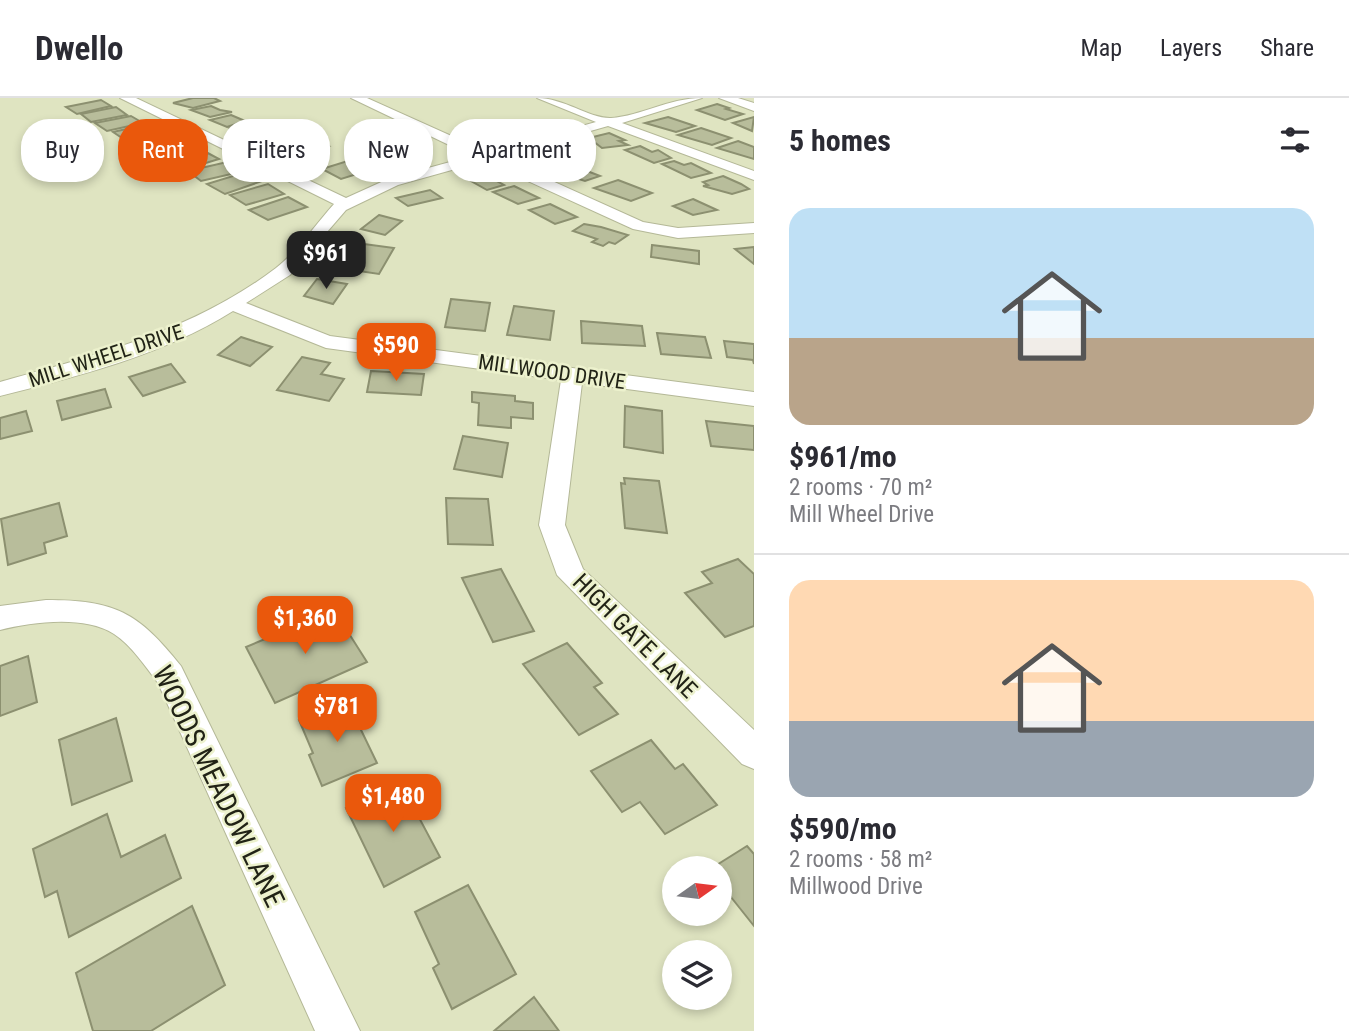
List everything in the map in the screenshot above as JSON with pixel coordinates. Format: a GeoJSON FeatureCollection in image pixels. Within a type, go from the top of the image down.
{"type":"FeatureCollection","features":[{"type":"Feature","properties":{"kind":"street"},"geometry":{"type":"LineString","coordinates":[[127,98],[346,204]]}},
{"type":"Feature","properties":{"kind":"street"},"geometry":{"type":"LineString","coordinates":[[357,98],[447,139]]}},
{"type":"Feature","properties":{"kind":"street"},"geometry":{"type":"LineString","coordinates":[[543,98],[754,176]]}},
{"type":"Feature","properties":{"kind":"street","name":"MILL WHEEL DRIVE"},"geometry":{"type":"LineString","coordinates":[[596,125],[696,98]]}},
{"type":"Feature","properties":{"kind":"street"},"geometry":{"type":"LineString","coordinates":[[725,98],[754,107]]}},
{"type":"Feature","properties":{"kind":"street","name":"MILL WHEEL DRIVE"},"geometry":{"type":"LineString","coordinates":[[0,389],[137,350],[197,325],[284,271],[340,207],[393,183],[447,167]]}},
{"type":"Feature","properties":{"kind":"street"},"geometry":{"type":"LineString","coordinates":[[542,182],[639,226],[678,233],[754,228]]}},
{"type":"Feature","properties":{"kind":"street","name":"MILLWOOD DRIVE"},"geometry":{"type":"LineString","coordinates":[[232,304],[326,342],[754,399]]}},
{"type":"Feature","properties":{"kind":"street","name":"HIGH GATE LANE"},"geometry":{"type":"LineString","coordinates":[[572,375],[552,525],[571,575],[750,743]]}},
{"type":"Feature","properties":{"kind":"street","name":"WOODS MEADOW LANE"},"geometry":{"type":"LineString","coordinates":[[0,618],[51,612],[92,615],[122,624],[143,640],[170,675],[338,1031]]}},
{"type":"Feature","properties":{"kind":"building"},"geometry":{"type":"Polygon","coordinates":[[[193,98],[214,98],[220,101],[193,108],[173,103],[193,98]]]}},
{"type":"Feature","properties":{"kind":"building"},"geometry":{"type":"Polygon","coordinates":[[[101,100],[111,106],[77,114],[66,107],[101,100]]]}},
{"type":"Feature","properties":{"kind":"building"},"geometry":{"type":"Polygon","coordinates":[[[717,104],[743,114],[725,120],[697,110],[717,104]]]}},
{"type":"Feature","properties":{"kind":"building"},"geometry":{"type":"Polygon","coordinates":[[[211,106],[232,112],[210,117],[191,110],[211,106]]]}},
{"type":"Feature","properties":{"kind":"building"},"geometry":{"type":"Polygon","coordinates":[[[116,107],[127,115],[104,119],[87,119],[81,114],[116,107]]]}},
{"type":"Feature","properties":{"kind":"building"},"geometry":{"type":"Polygon","coordinates":[[[231,115],[240,119],[222,119],[222,125],[210,120],[231,115]]]}},
{"type":"Feature","properties":{"kind":"building"},"geometry":{"type":"Polygon","coordinates":[[[131,116],[136,119],[118,119],[118,129],[107,131],[104,129],[104,121],[131,116]]]}},
{"type":"Feature","properties":{"kind":"building"},"geometry":{"type":"Polygon","coordinates":[[[668,117],[695,126],[676,132],[645,123],[668,117]]]}},
{"type":"Feature","properties":{"kind":"building"},"geometry":{"type":"Polygon","coordinates":[[[754,117],[752,131],[733,123],[754,117]]]}},
{"type":"Feature","properties":{"kind":"building"},"geometry":{"type":"Polygon","coordinates":[[[701,128],[731,138],[712,145],[678,135],[701,128]]]}},
{"type":"Feature","properties":{"kind":"building"},"geometry":{"type":"Polygon","coordinates":[[[609,133],[625,140],[619,141],[628,145],[602,148],[596,143],[596,136],[609,133]]]}},
{"type":"Feature","properties":{"kind":"building"},"geometry":{"type":"Polygon","coordinates":[[[738,141],[754,147],[754,159],[717,148],[738,141]]]}},
{"type":"Feature","properties":{"kind":"building"},"geometry":{"type":"Polygon","coordinates":[[[640,146],[652,152],[658,150],[671,158],[654,163],[625,150],[640,146]]]}},
{"type":"Feature","properties":{"kind":"building"},"geometry":{"type":"Polygon","coordinates":[[[208,153],[219,159],[208,162],[208,153]]]}},
{"type":"Feature","properties":{"kind":"building"},"geometry":{"type":"Polygon","coordinates":[[[674,161],[684,165],[691,163],[711,173],[691,178],[662,164],[674,161]]]}},
{"type":"Feature","properties":{"kind":"building"},"geometry":{"type":"Polygon","coordinates":[[[344,162],[344,178],[330,173],[330,166],[344,162]]]}},
{"type":"Feature","properties":{"kind":"building"},"geometry":{"type":"Polygon","coordinates":[[[222,163],[222,176],[208,179],[208,166],[222,163]]]}},
{"type":"Feature","properties":{"kind":"building"},"geometry":{"type":"Polygon","coordinates":[[[723,176],[749,189],[732,194],[703,186],[708,185],[703,182],[723,176]]]}},
{"type":"Feature","properties":{"kind":"building"},"geometry":{"type":"Polygon","coordinates":[[[222,179],[222,182],[259,182],[225,194],[207,184],[222,179]]]}},
{"type":"Feature","properties":{"kind":"building"},"geometry":{"type":"Polygon","coordinates":[[[618,180],[652,193],[631,201],[594,188],[618,180]]]}},
{"type":"Feature","properties":{"kind":"building"},"geometry":{"type":"Polygon","coordinates":[[[473,182],[499,182],[504,185],[487,190],[473,182]]]}},
{"type":"Feature","properties":{"kind":"building"},"geometry":{"type":"Polygon","coordinates":[[[268,184],[284,194],[246,205],[230,195],[268,184]]]}},
{"type":"Feature","properties":{"kind":"building"},"geometry":{"type":"Polygon","coordinates":[[[514,186],[539,198],[518,204],[493,192],[514,186]]]}},
{"type":"Feature","properties":{"kind":"building"},"geometry":{"type":"Polygon","coordinates":[[[430,190],[442,198],[408,206],[396,198],[430,190]]]}},
{"type":"Feature","properties":{"kind":"building"},"geometry":{"type":"Polygon","coordinates":[[[288,197],[307,207],[268,220],[249,210],[288,197]]]}},
{"type":"Feature","properties":{"kind":"building"},"geometry":{"type":"Polygon","coordinates":[[[693,199],[717,210],[693,215],[673,206],[693,199]]]}},
{"type":"Feature","properties":{"kind":"building"},"geometry":{"type":"Polygon","coordinates":[[[550,204],[577,217],[555,224],[529,210],[550,204]]]}},
{"type":"Feature","properties":{"kind":"building"},"geometry":{"type":"Polygon","coordinates":[[[379,215],[402,221],[385,235],[361,229],[379,215]]]}},
{"type":"Feature","properties":{"kind":"building"},"geometry":{"type":"Polygon","coordinates":[[[584,224],[628,235],[615,244],[609,242],[603,246],[592,242],[597,239],[573,231],[584,224]]]}},
{"type":"Feature","properties":{"kind":"building"},"geometry":{"type":"Polygon","coordinates":[[[364,244],[394,248],[379,274],[332,267],[339,257],[350,258],[364,244]]]}},
{"type":"Feature","properties":{"kind":"building"},"geometry":{"type":"Polygon","coordinates":[[[652,245],[699,251],[699,264],[651,257],[652,245]]]}},
{"type":"Feature","properties":{"kind":"building"},"geometry":{"type":"Polygon","coordinates":[[[754,247],[754,264],[735,249],[754,247]]]}},
{"type":"Feature","properties":{"kind":"building"},"geometry":{"type":"Polygon","coordinates":[[[317,279],[347,284],[333,304],[304,296],[317,279]]]}},
{"type":"Feature","properties":{"kind":"building"},"geometry":{"type":"Polygon","coordinates":[[[451,299],[490,303],[485,331],[445,327],[451,299]]]}},
{"type":"Feature","properties":{"kind":"building"},"geometry":{"type":"Polygon","coordinates":[[[514,306],[554,311],[550,340],[507,335],[514,306]]]}},
{"type":"Feature","properties":{"kind":"building"},"geometry":{"type":"Polygon","coordinates":[[[581,321],[642,326],[645,346],[582,343],[581,321]]]}},
{"type":"Feature","properties":{"kind":"building"},"geometry":{"type":"Polygon","coordinates":[[[657,333],[705,337],[711,358],[661,354],[657,333]]]}},
{"type":"Feature","properties":{"kind":"building"},"geometry":{"type":"Polygon","coordinates":[[[241,337],[272,347],[250,366],[218,355],[241,337]]]}},
{"type":"Feature","properties":{"kind":"building"},"geometry":{"type":"Polygon","coordinates":[[[724,341],[754,344],[754,364],[753,360],[727,357],[724,341]]]}},
{"type":"Feature","properties":{"kind":"building"},"geometry":{"type":"Polygon","coordinates":[[[302,357],[330,363],[321,374],[344,379],[329,401],[277,390],[302,357]]]}},
{"type":"Feature","properties":{"kind":"building"},"geometry":{"type":"Polygon","coordinates":[[[171,364],[185,382],[143,396],[129,377],[171,364]]]}},
{"type":"Feature","properties":{"kind":"building"},"geometry":{"type":"Polygon","coordinates":[[[371,371],[424,374],[421,395],[367,392],[371,371]]]}},
{"type":"Feature","properties":{"kind":"building"},"geometry":{"type":"Polygon","coordinates":[[[105,389],[111,407],[62,420],[57,401],[105,389]]]}},
{"type":"Feature","properties":{"kind":"building"},"geometry":{"type":"Polygon","coordinates":[[[472,392],[515,396],[515,401],[533,403],[533,419],[511,417],[511,428],[478,425],[479,403],[472,402],[472,392]]]}},
{"type":"Feature","properties":{"kind":"building"},"geometry":{"type":"Polygon","coordinates":[[[625,406],[662,411],[663,453],[624,447],[625,406]]]}},
{"type":"Feature","properties":{"kind":"building"},"geometry":{"type":"Polygon","coordinates":[[[26,411],[32,431],[0,439],[0,418],[26,411]]]}},
{"type":"Feature","properties":{"kind":"building"},"geometry":{"type":"Polygon","coordinates":[[[706,421],[754,426],[754,450],[711,446],[706,421]]]}},
{"type":"Feature","properties":{"kind":"building"},"geometry":{"type":"Polygon","coordinates":[[[463,436],[508,443],[502,477],[454,469],[463,436]]]}},
{"type":"Feature","properties":{"kind":"building"},"geometry":{"type":"Polygon","coordinates":[[[624,478],[659,481],[667,533],[625,528],[621,483],[625,484],[624,478]]]}},
{"type":"Feature","properties":{"kind":"building"},"geometry":{"type":"Polygon","coordinates":[[[446,498],[488,499],[493,545],[448,544],[446,498]]]}},
{"type":"Feature","properties":{"kind":"building"},"geometry":{"type":"Polygon","coordinates":[[[59,503],[67,536],[44,543],[46,553],[8,565],[1,519],[59,503]]]}},
{"type":"Feature","properties":{"kind":"building"},"geometry":{"type":"Polygon","coordinates":[[[738,559],[754,574],[754,626],[725,637],[685,593],[712,583],[702,572],[738,559]]]}},
{"type":"Feature","properties":{"kind":"building"},"geometry":{"type":"Polygon","coordinates":[[[501,569],[534,631],[493,642],[462,578],[501,569]]]}},
{"type":"Feature","properties":{"kind":"building"},"geometry":{"type":"Polygon","coordinates":[[[334,610],[367,662],[275,703],[246,647],[334,610]]]}},
{"type":"Feature","properties":{"kind":"building"},"geometry":{"type":"Polygon","coordinates":[[[567,643],[602,683],[594,687],[618,714],[579,735],[523,664],[567,643]]]}},
{"type":"Feature","properties":{"kind":"building"},"geometry":{"type":"Polygon","coordinates":[[[28,656],[37,702],[0,716],[0,666],[28,656]]]}},
{"type":"Feature","properties":{"kind":"building"},"geometry":{"type":"Polygon","coordinates":[[[347,701],[377,763],[322,786],[309,755],[313,753],[299,720],[347,701]]]}},
{"type":"Feature","properties":{"kind":"building"},"geometry":{"type":"Polygon","coordinates":[[[116,718],[132,781],[72,805],[59,740],[116,718]]]}},
{"type":"Feature","properties":{"kind":"building"},"geometry":{"type":"Polygon","coordinates":[[[651,740],[675,769],[683,764],[717,805],[665,834],[640,802],[622,812],[591,771],[651,740]]]}},
{"type":"Feature","properties":{"kind":"building"},"geometry":{"type":"Polygon","coordinates":[[[400,782],[440,857],[384,887],[346,808],[400,782]]]}},
{"type":"Feature","properties":{"kind":"building"},"geometry":{"type":"Polygon","coordinates":[[[107,814],[121,857],[165,835],[181,878],[69,937],[57,891],[45,897],[33,849],[107,814]]]}},
{"type":"Feature","properties":{"kind":"building"},"geometry":{"type":"Polygon","coordinates":[[[747,846],[754,854],[754,926],[732,898],[731,856],[747,846]]]}},
{"type":"Feature","properties":{"kind":"building"},"geometry":{"type":"Polygon","coordinates":[[[468,885],[516,974],[452,1009],[433,968],[439,964],[415,912],[468,885]]]}},
{"type":"Feature","properties":{"kind":"building"},"geometry":{"type":"Polygon","coordinates":[[[192,906],[225,985],[151,1031],[93,1031],[76,973],[192,906]]]}},
{"type":"Feature","properties":{"kind":"building"},"geometry":{"type":"Polygon","coordinates":[[[534,997],[559,1031],[494,1031],[534,997]]]}}]}
